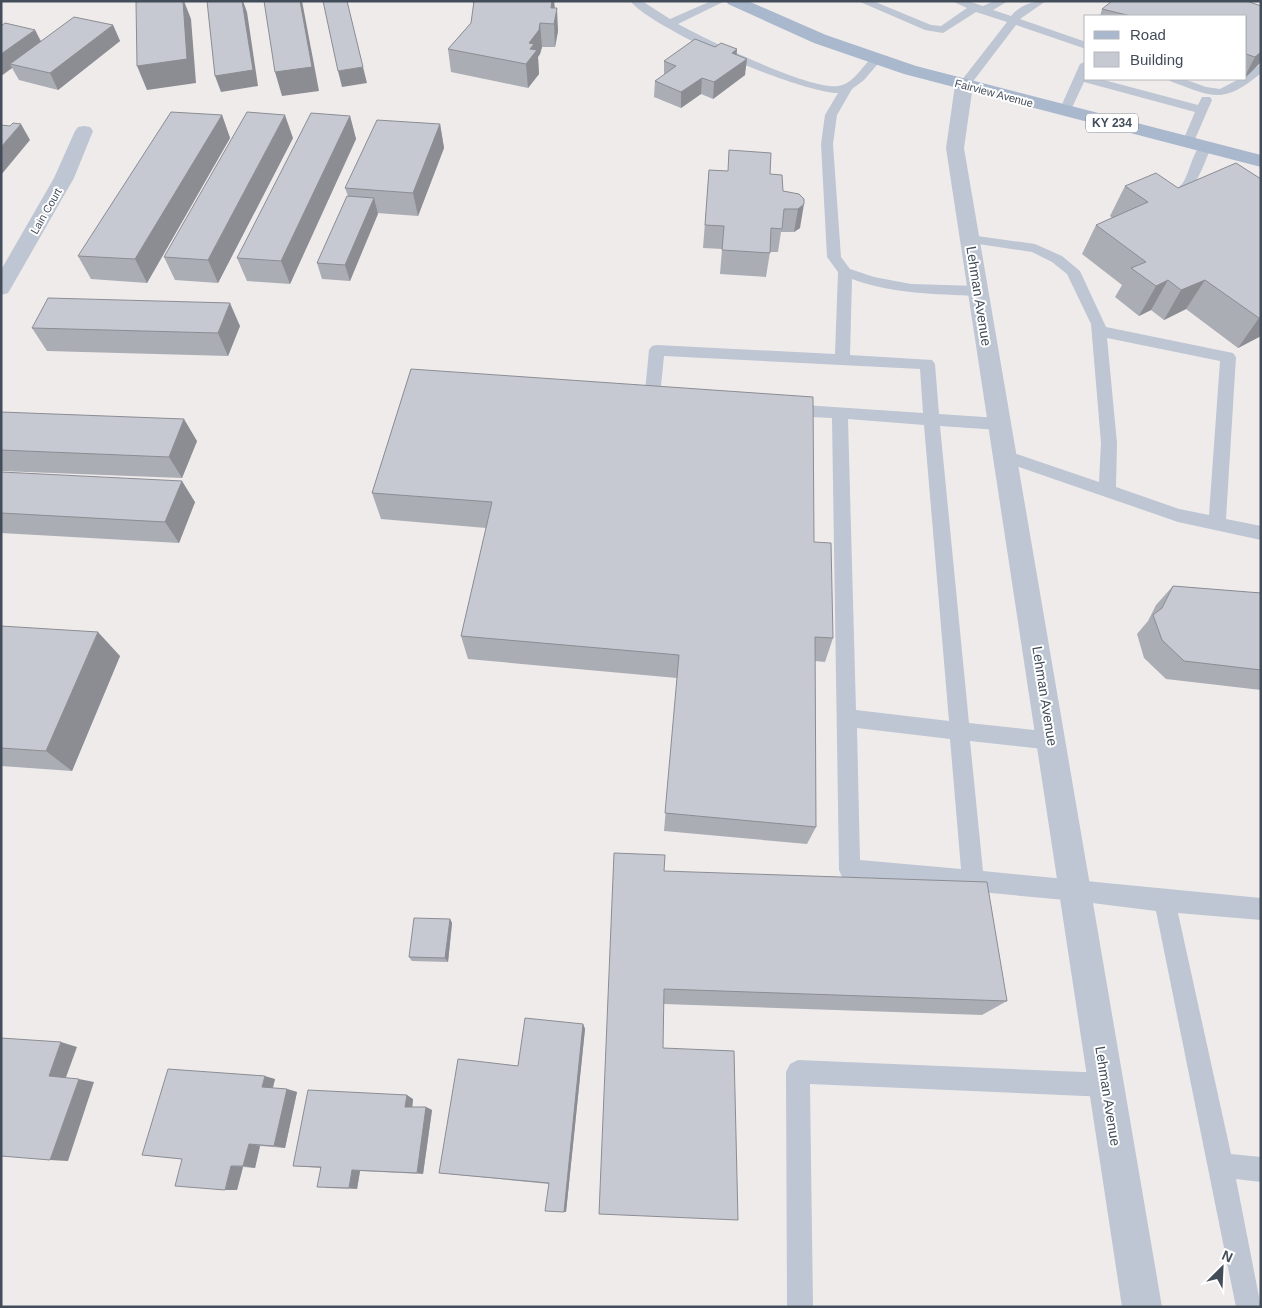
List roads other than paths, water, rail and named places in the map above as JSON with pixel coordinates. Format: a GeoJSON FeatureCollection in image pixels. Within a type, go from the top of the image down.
{"type":"FeatureCollection","features":[{"type":"Feature","properties":{"kind":"main road","name":"Fairview Avenue"},"geometry":{"type":"LineString","coordinates":[[734,1],[793,28],[876,59],[964,85],[1261,161]]}},
{"type":"Feature","properties":{"kind":"street","name":"Lehman Avenue"},"geometry":{"type":"LineString","coordinates":[[964,85],[955,148],[1142,1307]]}},
{"type":"Feature","properties":{"kind":"street","name":"Lain Court"},"geometry":{"type":"LineString","coordinates":[[1,288],[64,178],[84,130]]}},
{"type":"Feature","properties":{"kind":"lane"},"geometry":{"type":"LineString","coordinates":[[635,1],[669,24],[772,72],[806,84],[836,91],[847,88]]}},
{"type":"Feature","properties":{"kind":"lane"},"geometry":{"type":"LineString","coordinates":[[669,24],[720,1]]}},
{"type":"Feature","properties":{"kind":"lane"},"geometry":{"type":"LineString","coordinates":[[863,1],[929,28],[942,30],[978,10],[1003,1]]}},
{"type":"Feature","properties":{"kind":"lane"},"geometry":{"type":"LineString","coordinates":[[957,1],[978,10],[1084,45]]}},
{"type":"Feature","properties":{"kind":"lane"},"geometry":{"type":"LineString","coordinates":[[964,85],[1019,14],[1041,1]]}},
{"type":"Feature","properties":{"kind":"lane"},"geometry":{"type":"LineString","coordinates":[[876,59],[847,88],[831,115],[827,144],[834,257],[845,272],[871,281],[912,289],[978,291]]}},
{"type":"Feature","properties":{"kind":"lane"},"geometry":{"type":"LineString","coordinates":[[1247,78],[1261,67]]}},
{"type":"Feature","properties":{"kind":"lane"},"geometry":{"type":"LineString","coordinates":[[1065,111],[1084,80]]}},
{"type":"Feature","properties":{"kind":"lane"},"geometry":{"type":"LineString","coordinates":[[1092,80],[1202,110]]}},
{"type":"Feature","properties":{"kind":"lane"},"geometry":{"type":"LineString","coordinates":[[1177,80],[1217,94],[1228,93],[1244,80]]}},
{"type":"Feature","properties":{"kind":"lane"},"geometry":{"type":"LineString","coordinates":[[1167,200],[1188,186],[1202,110],[1209,92]]}},
{"type":"Feature","properties":{"kind":"lane"},"geometry":{"type":"LineString","coordinates":[[970,239],[1035,248],[1073,271],[1098,324],[1109,443],[1107,491]]}},
{"type":"Feature","properties":{"kind":"lane"},"geometry":{"type":"LineString","coordinates":[[842,360],[845,272]]}},
{"type":"Feature","properties":{"kind":"lane"},"geometry":{"type":"LineString","coordinates":[[1099,331],[1228,357],[1216,524]]}},
{"type":"Feature","properties":{"kind":"lane"},"geometry":{"type":"LineString","coordinates":[[672,403],[652,402],[657,350],[927,364],[973,881]]}},
{"type":"Feature","properties":{"kind":"lane"},"geometry":{"type":"LineString","coordinates":[[771,408],[999,424]]}},
{"type":"Feature","properties":{"kind":"lane"},"geometry":{"type":"LineString","coordinates":[[840,412],[850,870],[1076,890],[1165,901],[1261,908]]}},
{"type":"Feature","properties":{"kind":"lane"},"geometry":{"type":"LineString","coordinates":[[1005,456],[1178,515],[1261,533]]}},
{"type":"Feature","properties":{"kind":"lane"},"geometry":{"type":"LineString","coordinates":[[846,718],[1052,740]]}},
{"type":"Feature","properties":{"kind":"lane"},"geometry":{"type":"LineString","coordinates":[[1165,901],[1249,1307]]}},
{"type":"Feature","properties":{"kind":"lane"},"geometry":{"type":"LineString","coordinates":[[800,1307],[798,1072],[1107,1085]]}},
{"type":"Feature","properties":{"kind":"lane"},"geometry":{"type":"LineString","coordinates":[[1221,1165],[1261,1170]]}}]}
